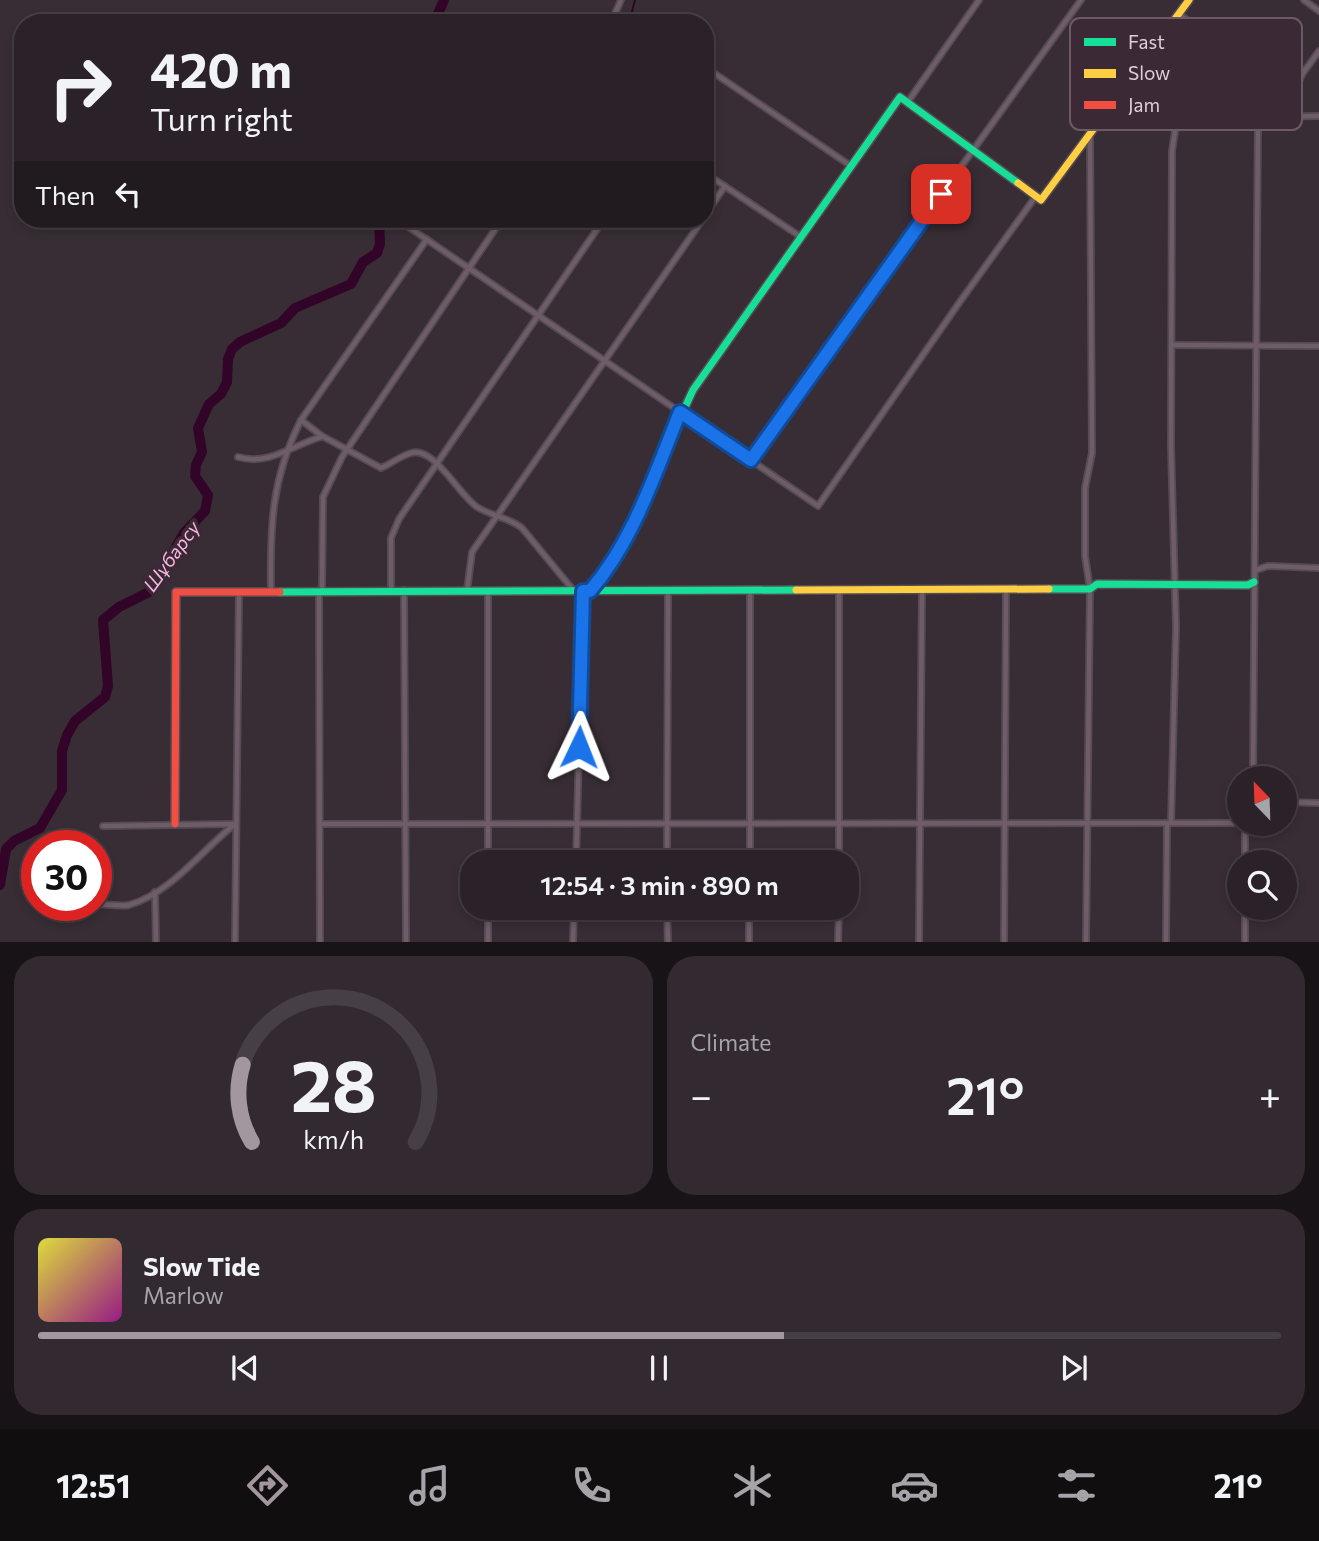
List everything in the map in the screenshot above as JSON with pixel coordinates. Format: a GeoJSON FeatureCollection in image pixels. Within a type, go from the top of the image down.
{"type":"FeatureCollection","features":[{"type":"Feature","properties":{"kind":"street"},"geometry":{"type":"LineString","coordinates":[[907,103],[979,0]]}},
{"type":"Feature","properties":{"kind":"street"},"geometry":{"type":"LineString","coordinates":[[751,460],[1082,0]]}},
{"type":"Feature","properties":{"kind":"street"},"geometry":{"type":"LineString","coordinates":[[1176,18],[1189,0]]}},
{"type":"Feature","properties":{"kind":"street"},"geometry":{"type":"LineString","coordinates":[[1304,0],[1319,11]]}},
{"type":"Feature","properties":{"kind":"street"},"geometry":{"type":"LineString","coordinates":[[1179,14],[1184,18]]}},
{"type":"Feature","properties":{"kind":"street"},"geometry":{"type":"LineString","coordinates":[[1302,74],[1319,51]]}},
{"type":"Feature","properties":{"kind":"street"},"geometry":{"type":"LineString","coordinates":[[714,73],[851,166]]}},
{"type":"Feature","properties":{"kind":"street"},"geometry":{"type":"LineString","coordinates":[[576,850],[587,591],[604,575],[638,514],[680,412],[900,97],[1041,200],[1093,130]]}},
{"type":"Feature","properties":{"kind":"street"},"geometry":{"type":"LineString","coordinates":[[1166,942],[1174,584],[1172,151],[1175,130]]}},
{"type":"Feature","properties":{"kind":"street"},"geometry":{"type":"LineString","coordinates":[[1253,766],[1257,612],[1254,582],[1258,130]]}},
{"type":"Feature","properties":{"kind":"street"},"geometry":{"type":"LineString","coordinates":[[1086,942],[1085,823],[1090,589],[1085,556],[1085,488],[1092,453],[1090,134]]}},
{"type":"Feature","properties":{"kind":"street"},"geometry":{"type":"LineString","coordinates":[[714,179],[801,237]]}},
{"type":"Feature","properties":{"kind":"street"},"geometry":{"type":"LineString","coordinates":[[714,202],[725,186]]}},
{"type":"Feature","properties":{"kind":"street"},"geometry":{"type":"LineString","coordinates":[[410,228],[818,506],[958,303],[1036,196]]}},
{"type":"Feature","properties":{"kind":"street"},"geometry":{"type":"LineString","coordinates":[[320,942],[323,497],[326,485],[346,450],[496,228]]}},
{"type":"Feature","properties":{"kind":"street"},"geometry":{"type":"LineString","coordinates":[[391,590],[393,530],[598,228]]}},
{"type":"Feature","properties":{"kind":"street"},"geometry":{"type":"LineString","coordinates":[[467,591],[472,552],[696,228]]}},
{"type":"Feature","properties":{"kind":"street"},"geometry":{"type":"LineString","coordinates":[[271,592],[270,524],[276,483],[286,452],[301,420],[427,239]]}},
{"type":"Feature","properties":{"kind":"street"},"geometry":{"type":"LineString","coordinates":[[1173,345],[1319,346]]}},
{"type":"Feature","properties":{"kind":"street"},"geometry":{"type":"LineString","coordinates":[[301,420],[322,436],[381,468],[412,452],[423,453],[436,463],[477,507],[497,514],[522,528],[539,545],[574,591]]}},
{"type":"Feature","properties":{"kind":"street"},"geometry":{"type":"LineString","coordinates":[[238,457],[253,461],[286,452],[322,436]]}},
{"type":"Feature","properties":{"kind":"street"},"geometry":{"type":"LineString","coordinates":[[1255,570],[1268,566],[1319,568]]}},
{"type":"Feature","properties":{"kind":"street"},"geometry":{"type":"LineString","coordinates":[[175,824],[176,592],[1090,589],[1097,584],[1248,585],[1254,582]]}},
{"type":"Feature","properties":{"kind":"street"},"geometry":{"type":"LineString","coordinates":[[1004,942],[1006,589]]}},
{"type":"Feature","properties":{"kind":"street"},"geometry":{"type":"LineString","coordinates":[[404,590],[405,942]]}},
{"type":"Feature","properties":{"kind":"street"},"geometry":{"type":"LineString","coordinates":[[750,590],[750,850]]}},
{"type":"Feature","properties":{"kind":"street"},"geometry":{"type":"LineString","coordinates":[[839,590],[839,850]]}},
{"type":"Feature","properties":{"kind":"street"},"geometry":{"type":"LineString","coordinates":[[919,942],[922,590]]}},
{"type":"Feature","properties":{"kind":"street"},"geometry":{"type":"LineString","coordinates":[[488,591],[488,850]]}},
{"type":"Feature","properties":{"kind":"street"},"geometry":{"type":"LineString","coordinates":[[667,850],[668,591]]}},
{"type":"Feature","properties":{"kind":"street"},"geometry":{"type":"LineString","coordinates":[[235,942],[239,592]]}},
{"type":"Feature","properties":{"kind":"street"},"geometry":{"type":"LineString","coordinates":[[1297,802],[1319,803]]}},
{"type":"Feature","properties":{"kind":"street"},"geometry":{"type":"LineString","coordinates":[[321,824],[1227,822]]}},
{"type":"Feature","properties":{"kind":"street"},"geometry":{"type":"LineString","coordinates":[[103,825],[236,824]]}},
{"type":"Feature","properties":{"kind":"street"},"geometry":{"type":"LineString","coordinates":[[112,905],[127,906],[155,891],[189,866],[236,824]]}},
{"type":"Feature","properties":{"kind":"street"},"geometry":{"type":"LineString","coordinates":[[155,891],[156,942]]}},
{"type":"Feature","properties":{"kind":"street"},"geometry":{"type":"LineString","coordinates":[[488,920],[488,942]]}},
{"type":"Feature","properties":{"kind":"street"},"geometry":{"type":"LineString","coordinates":[[573,942],[574,920]]}},
{"type":"Feature","properties":{"kind":"street"},"geometry":{"type":"LineString","coordinates":[[667,920],[668,942]]}},
{"type":"Feature","properties":{"kind":"street"},"geometry":{"type":"LineString","coordinates":[[749,942],[750,920]]}},
{"type":"Feature","properties":{"kind":"street"},"geometry":{"type":"LineString","coordinates":[[838,942],[839,920]]}},
{"type":"Feature","properties":{"kind":"street"},"geometry":{"type":"LineString","coordinates":[[1245,920],[1245,942]]}},
{"type":"Feature","properties":{"kind":"waterway","name":"Шұбарсу"},"geometry":{"type":"LineString","coordinates":[[438,14],[444,0]]}},
{"type":"Feature","properties":{"kind":"waterway"},"geometry":{"type":"LineString","coordinates":[[631,14],[635,0]]}},
{"type":"Feature","properties":{"kind":"waterway","name":"Шұбарсу"},"geometry":{"type":"LineString","coordinates":[[0,885],[6,849],[14,841],[40,828],[62,790],[62,751],[67,735],[75,721],[105,697],[108,686],[103,620],[119,607],[151,591],[184,533],[205,511],[208,495],[195,476],[196,465],[202,452],[198,428],[209,404],[221,394],[227,382],[228,359],[232,349],[240,342],[281,323],[295,308],[351,284],[363,262],[377,253],[380,244],[379,228]]}},
{"type":"Feature","properties":{"kind":"traffic: fast"},"geometry":{"type":"LineString","coordinates":[[590,591],[622,544],[693,390],[900,97],[1018,183]]}},
{"type":"Feature","properties":{"kind":"traffic: fast"},"geometry":{"type":"LineString","coordinates":[[1049,589],[1090,589],[1097,584],[1248,585],[1254,582]]}},
{"type":"Feature","properties":{"kind":"traffic: fast"},"geometry":{"type":"LineString","coordinates":[[280,592],[796,590]]}},
{"type":"Feature","properties":{"kind":"traffic: slow"},"geometry":{"type":"LineString","coordinates":[[1176,18],[1189,0]]}},
{"type":"Feature","properties":{"kind":"traffic: slow"},"geometry":{"type":"LineString","coordinates":[[1018,183],[1041,200],[1093,130]]}},
{"type":"Feature","properties":{"kind":"traffic: slow"},"geometry":{"type":"LineString","coordinates":[[796,590],[1049,589]]}},
{"type":"Feature","properties":{"kind":"traffic: jam"},"geometry":{"type":"LineString","coordinates":[[175,824],[176,592],[280,592]]}},
{"type":"Feature","properties":{"kind":"route"},"geometry":{"type":"LineString","coordinates":[[579,747],[583,591],[590,591],[604,575],[629,532],[680,412],[751,460],[941,194]]}}]}
